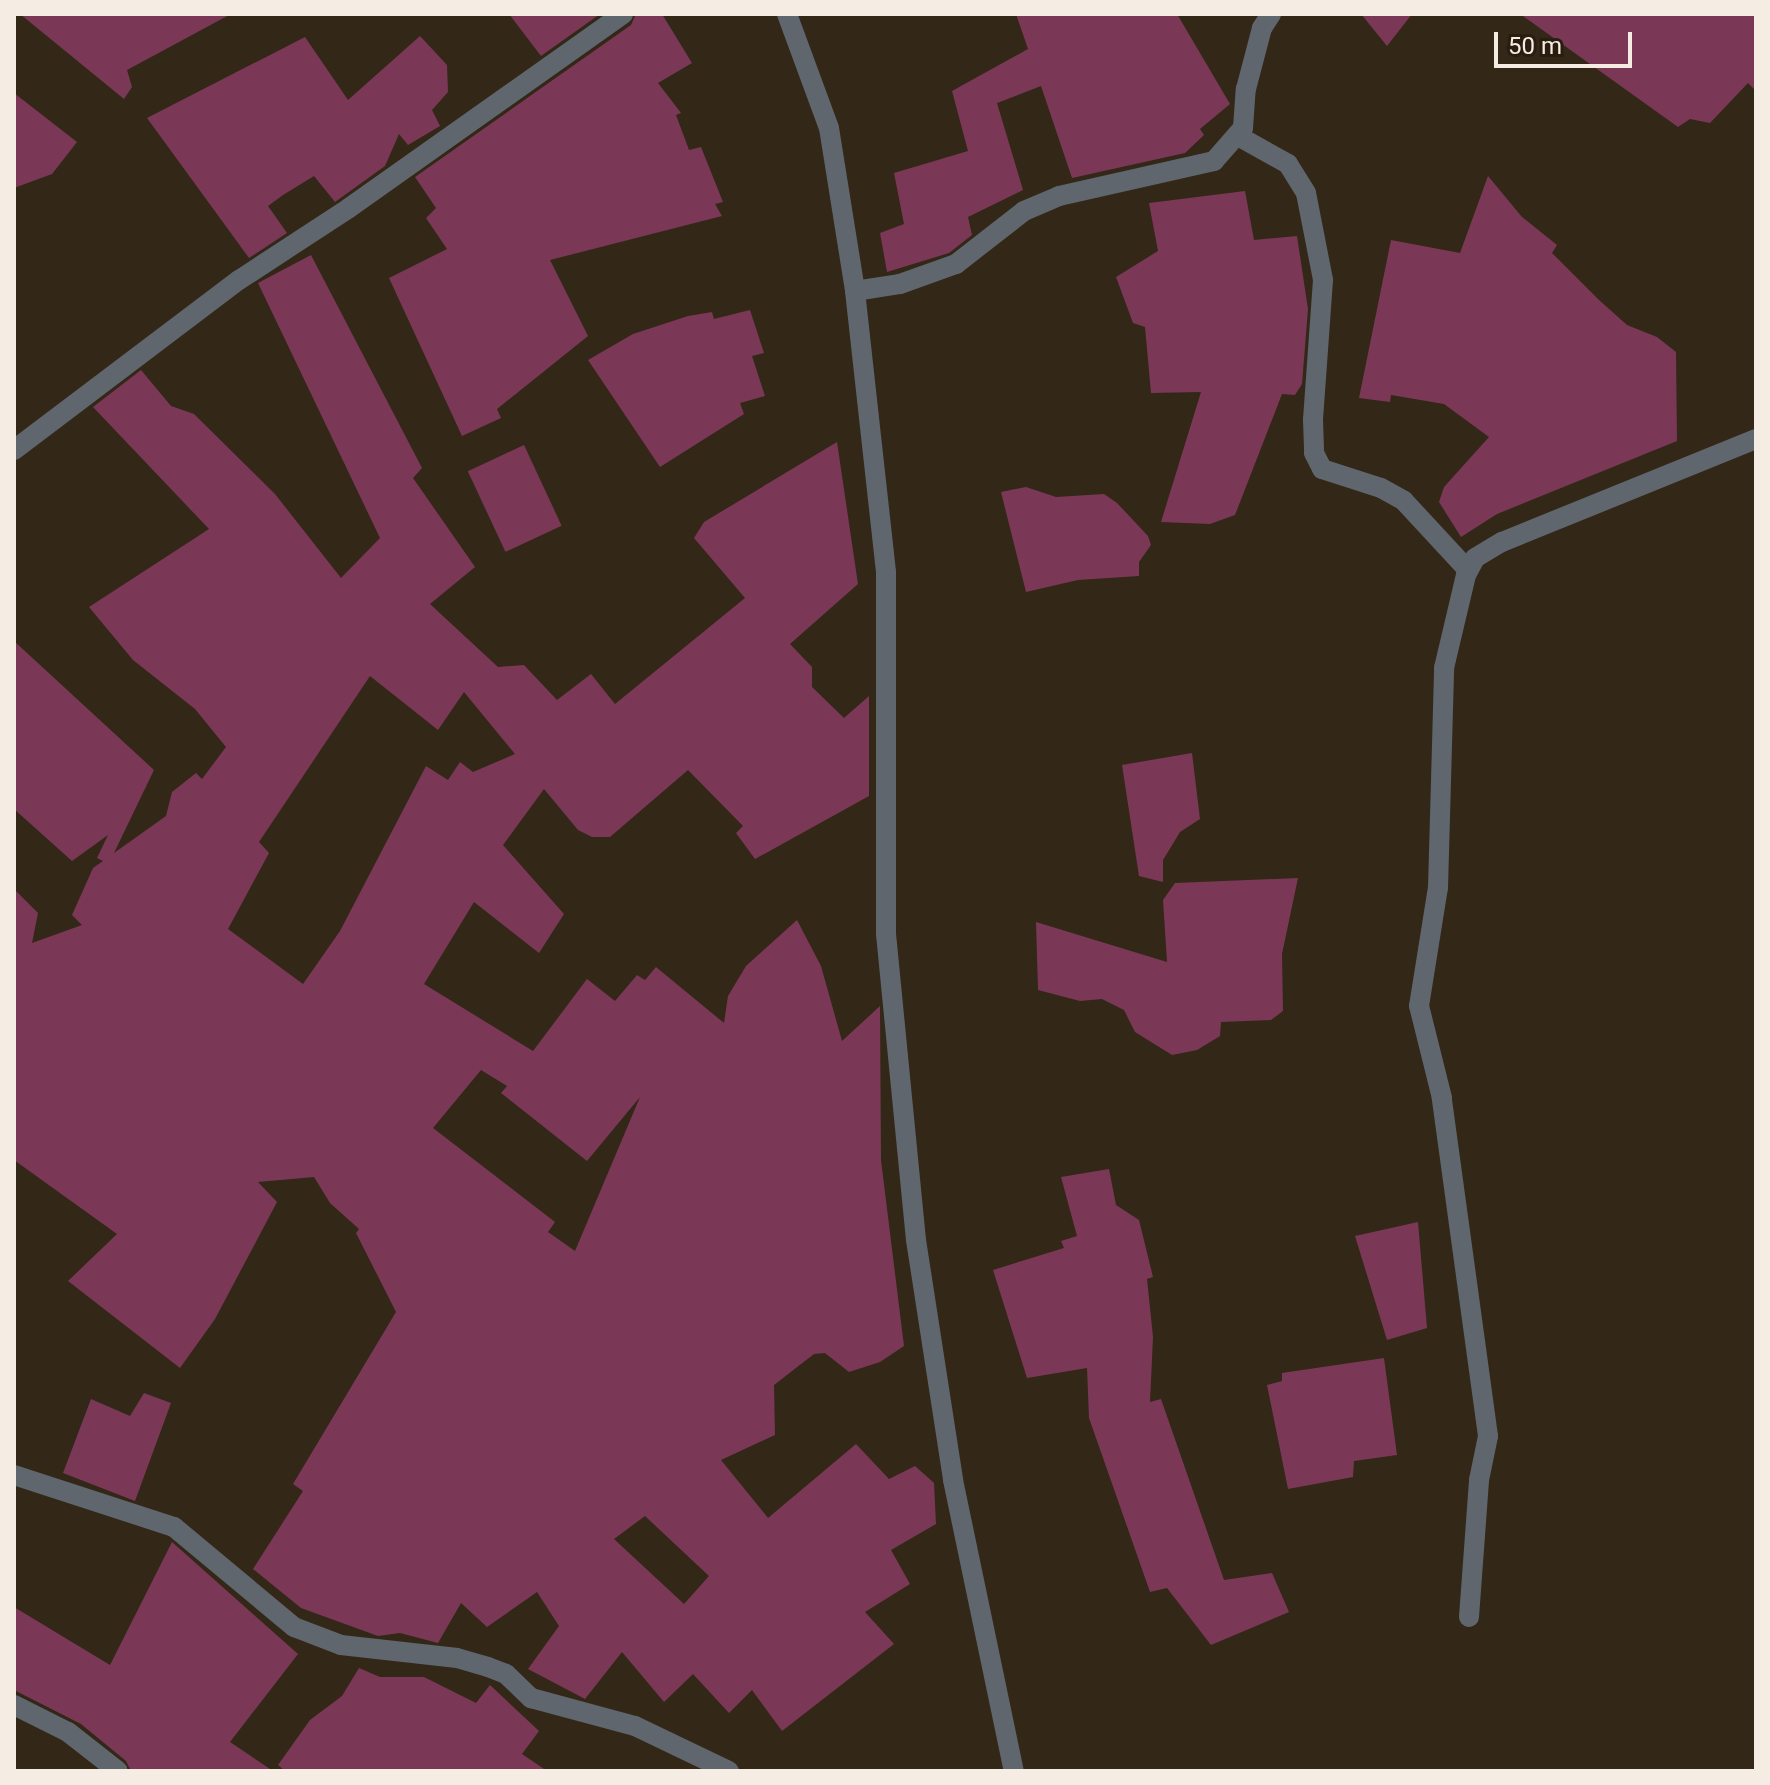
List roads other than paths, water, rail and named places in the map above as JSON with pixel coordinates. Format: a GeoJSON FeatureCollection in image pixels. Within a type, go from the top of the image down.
{"type":"FeatureCollection","features":[{"type":"Feature","properties":{"kind":"street"},"geometry":{"type":"LineString","coordinates":[[14,450],[239,280],[349,208],[623,14]]}},
{"type":"Feature","properties":{"kind":"street"},"geometry":{"type":"LineString","coordinates":[[787,14],[829,128],[855,291],[886,572],[886,934],[916,1240],[953,1480],[1014,1771]]}},
{"type":"Feature","properties":{"kind":"street"},"geometry":{"type":"LineString","coordinates":[[855,291],[900,284],[956,264],[1024,211],[1059,196],[1214,161],[1238,136],[1262,28],[1271,14]]}},
{"type":"Feature","properties":{"kind":"street"},"geometry":{"type":"LineString","coordinates":[[1238,136],[1288,164],[1306,193],[1323,280],[1313,420],[1314,453],[1322,469],[1404,501],[1468,570]]}},
{"type":"Feature","properties":{"kind":"street"},"geometry":{"type":"LineString","coordinates":[[1469,1617],[1488,1436],[1442,1098],[1419,1006],[1438,888],[1444,668],[1468,570],[1475,558],[1502,542],[1756,439]]}},
{"type":"Feature","properties":{"kind":"street"},"geometry":{"type":"LineString","coordinates":[[14,1475],[174,1527],[294,1627],[341,1645],[457,1658],[488,1667],[506,1674],[531,1698],[635,1726],[729,1771]]}},
{"type":"Feature","properties":{"kind":"street"},"geometry":{"type":"LineString","coordinates":[[14,1705],[68,1732],[118,1771]]}}]}
